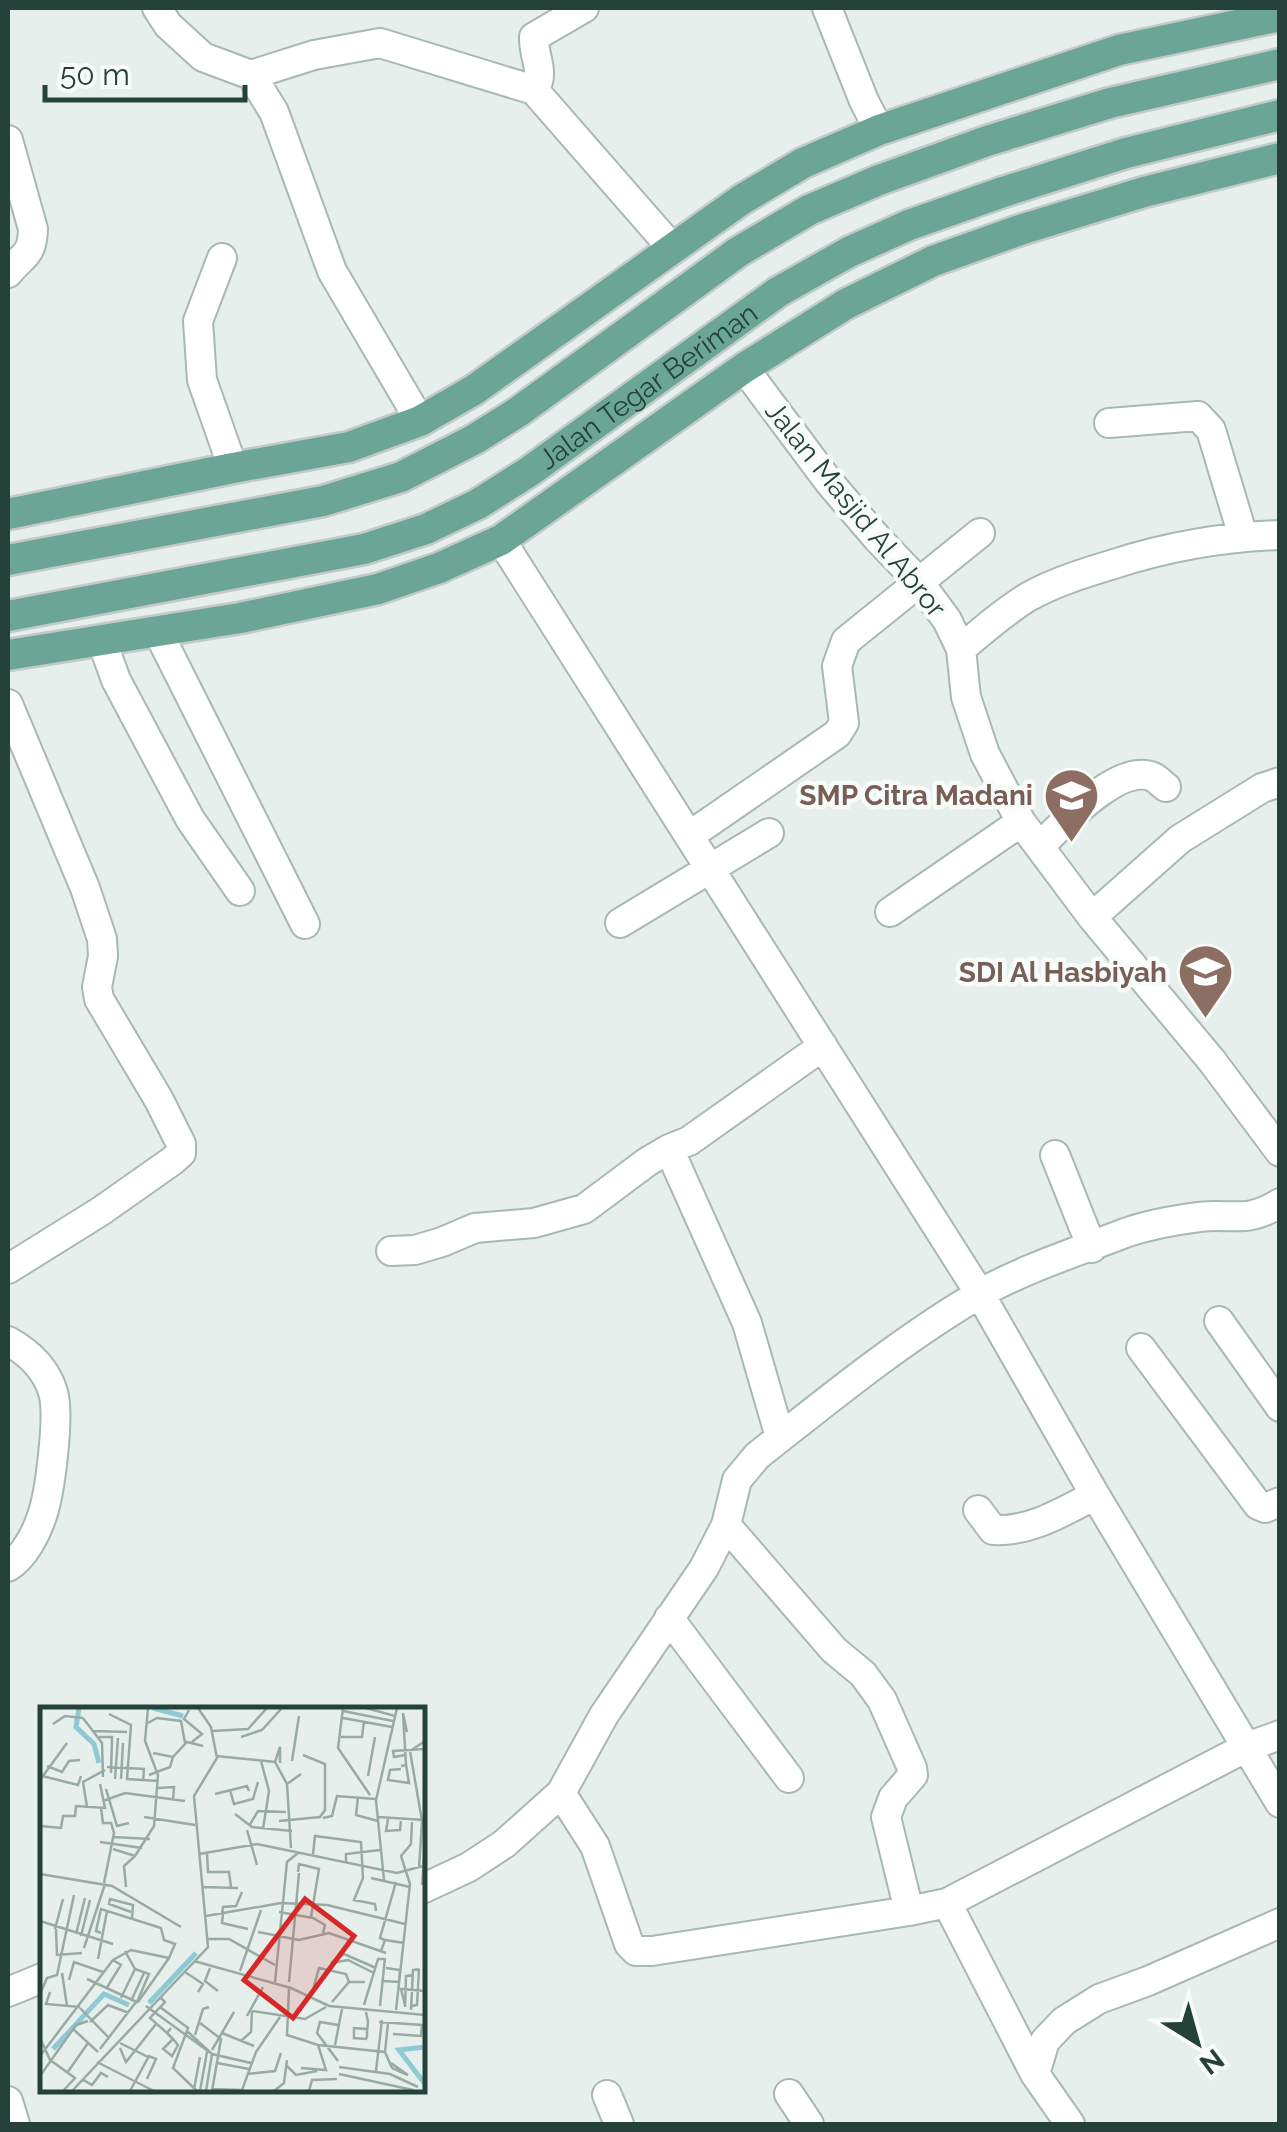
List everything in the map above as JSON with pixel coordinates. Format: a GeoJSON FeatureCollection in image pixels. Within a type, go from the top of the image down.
{"type":"FeatureCollection","features":[{"type":"Feature","properties":{"kind":"main road"},"geometry":{"type":"LineString","coordinates":[[8,514],[349,447],[420,422],[474,390],[741,200],[803,163],[879,130],[1120,50],[1280,16]]}},
{"type":"Feature","properties":{"kind":"main road","name":"Jalan Tegar Beriman"},"geometry":{"type":"LineString","coordinates":[[8,560],[323,502],[401,477],[518,412],[738,252],[808,210],[987,141],[1110,103],[1280,64]]}},
{"type":"Feature","properties":{"kind":"main road","name":"Jalan Tegar Beriman"},"geometry":{"type":"LineString","coordinates":[[8,616],[364,549],[426,529],[478,504],[530,472],[778,292],[848,252],[909,225],[1003,192],[1126,153],[1280,115]]}},
{"type":"Feature","properties":{"kind":"main road"},"geometry":{"type":"LineString","coordinates":[[987,141],[1003,192]]}},
{"type":"Feature","properties":{"kind":"main road","name":"Jalan Tegar Beriman"},"geometry":{"type":"LineString","coordinates":[[8,656],[240,618],[378,589],[439,568],[501,540],[744,368],[846,304],[933,261],[1126,197],[1280,158]]}},
{"type":"Feature","properties":{"kind":"main road"},"geometry":{"type":"LineString","coordinates":[[550,336],[633,326]]}},
{"type":"Feature","properties":{"kind":"street"},"geometry":{"type":"LineString","coordinates":[[156,8],[204,57],[251,74],[314,55],[380,42],[534,90],[672,248]]}},
{"type":"Feature","properties":{"kind":"street"},"geometry":{"type":"LineString","coordinates":[[534,90],[541,72],[534,37],[584,8]]}},
{"type":"Feature","properties":{"kind":"street"},"geometry":{"type":"LineString","coordinates":[[827,8],[879,130]]}},
{"type":"Feature","properties":{"kind":"street"},"geometry":{"type":"LineString","coordinates":[[251,74],[274,112],[332,271],[420,422]]}},
{"type":"Feature","properties":{"kind":"street"},"geometry":{"type":"LineString","coordinates":[[8,140],[32,229],[29,254],[8,273]]}},
{"type":"Feature","properties":{"kind":"street"},"geometry":{"type":"LineString","coordinates":[[222,258],[198,321],[202,380],[233,468]]}},
{"type":"Feature","properties":{"kind":"street","name":"Jalan Masjid Al Abror"},"geometry":{"type":"LineString","coordinates":[[744,368],[830,482],[919,582],[947,620],[961,649],[966,698],[985,754],[1021,822],[1280,1152]]}},
{"type":"Feature","properties":{"kind":"street"},"geometry":{"type":"LineString","coordinates":[[1109,422],[1198,416],[1212,430],[1243,536]]}},
{"type":"Feature","properties":{"kind":"street"},"geometry":{"type":"LineString","coordinates":[[689,836],[837,734],[844,723],[837,666],[846,641],[980,534]]}},
{"type":"Feature","properties":{"kind":"street"},"geometry":{"type":"LineString","coordinates":[[961,649],[1028,597],[1075,575],[1189,543],[1280,535]]}},
{"type":"Feature","properties":{"kind":"street"},"geometry":{"type":"LineString","coordinates":[[501,540],[980,1294],[1280,1803]]}},
{"type":"Feature","properties":{"kind":"street"},"geometry":{"type":"LineString","coordinates":[[158,632],[305,924]]}},
{"type":"Feature","properties":{"kind":"street"},"geometry":{"type":"LineString","coordinates":[[102,641],[116,680],[190,819],[240,891]]}},
{"type":"Feature","properties":{"kind":"street"},"geometry":{"type":"LineString","coordinates":[[8,704],[78,870],[102,939],[99,999],[182,1144],[180,1153],[101,1212],[8,1269]]}},
{"type":"Feature","properties":{"kind":"street"},"geometry":{"type":"LineString","coordinates":[[1040,846],[1089,800],[1118,781],[1140,774],[1154,777],[1166,787]]}},
{"type":"Feature","properties":{"kind":"street"},"geometry":{"type":"LineString","coordinates":[[1092,917],[1180,838],[1262,788],[1280,782]]}},
{"type":"Feature","properties":{"kind":"street"},"geometry":{"type":"LineString","coordinates":[[890,912],[1021,822]]}},
{"type":"Feature","properties":{"kind":"street"},"geometry":{"type":"LineString","coordinates":[[620,923],[769,833]]}},
{"type":"Feature","properties":{"kind":"street"},"geometry":{"type":"LineString","coordinates":[[392,1251],[415,1250],[475,1228],[534,1223],[584,1209],[823,1046]]}},
{"type":"Feature","properties":{"kind":"street"},"geometry":{"type":"LineString","coordinates":[[669,1149],[747,1323],[780,1438]]}},
{"type":"Feature","properties":{"kind":"street"},"geometry":{"type":"LineString","coordinates":[[1055,1155],[1092,1248]]}},
{"type":"Feature","properties":{"kind":"street"},"geometry":{"type":"LineString","coordinates":[[425,1889],[504,1844],[561,1792],[604,1715],[704,1568],[726,1525],[737,1480],[756,1456],[916,1336],[980,1294],[1129,1232],[1203,1216],[1244,1218],[1280,1203]]}},
{"type":"Feature","properties":{"kind":"street"},"geometry":{"type":"LineString","coordinates":[[1219,1321],[1280,1408]]}},
{"type":"Feature","properties":{"kind":"street"},"geometry":{"type":"LineString","coordinates":[[8,1341],[28,1353],[44,1374],[53,1391],[57,1414],[42,1516],[21,1556],[8,1567]]}},
{"type":"Feature","properties":{"kind":"street"},"geometry":{"type":"LineString","coordinates":[[1141,1348],[1258,1505],[1265,1508],[1280,1502]]}},
{"type":"Feature","properties":{"kind":"street"},"geometry":{"type":"LineString","coordinates":[[978,1510],[993,1530],[1011,1531],[1043,1522],[1095,1495]]}},
{"type":"Feature","properties":{"kind":"street"},"geometry":{"type":"LineString","coordinates":[[726,1525],[834,1650],[864,1674],[882,1700],[912,1768],[912,1776],[893,1798],[886,1817],[909,1911]]}},
{"type":"Feature","properties":{"kind":"street"},"geometry":{"type":"LineString","coordinates":[[669,1618],[789,1778]]}},
{"type":"Feature","properties":{"kind":"street"},"geometry":{"type":"LineString","coordinates":[[561,1792],[595,1846],[629,1944],[636,1951],[947,1903],[1248,1747],[1280,1735]]}},
{"type":"Feature","properties":{"kind":"street"},"geometry":{"type":"LineString","coordinates":[[947,1903],[1035,2074],[1070,2124]]}},
{"type":"Feature","properties":{"kind":"street"},"geometry":{"type":"LineString","coordinates":[[1047,2124],[1035,2074],[1045,2040],[1064,2022],[1099,2000],[1280,1923]]}},
{"type":"Feature","properties":{"kind":"street"},"geometry":{"type":"LineString","coordinates":[[8,1992],[40,1979]]}},
{"type":"Feature","properties":{"kind":"street"},"geometry":{"type":"LineString","coordinates":[[789,2094],[809,2124]]}},
{"type":"Feature","properties":{"kind":"street"},"geometry":{"type":"LineString","coordinates":[[607,2095],[619,2124]]}},
{"type":"Feature","properties":{"kind":"street"},"geometry":{"type":"LineString","coordinates":[[8,2101],[15,2124]]}},
{"type":"Feature","properties":{"kind":"place","name":"SMP Citra Madani"},"geometry":{"type":"Point","coordinates":[1072,844]}},
{"type":"Feature","properties":{"kind":"place","name":"SDI Al Hasbiyah"},"geometry":{"type":"Point","coordinates":[1206,1021]}}]}
